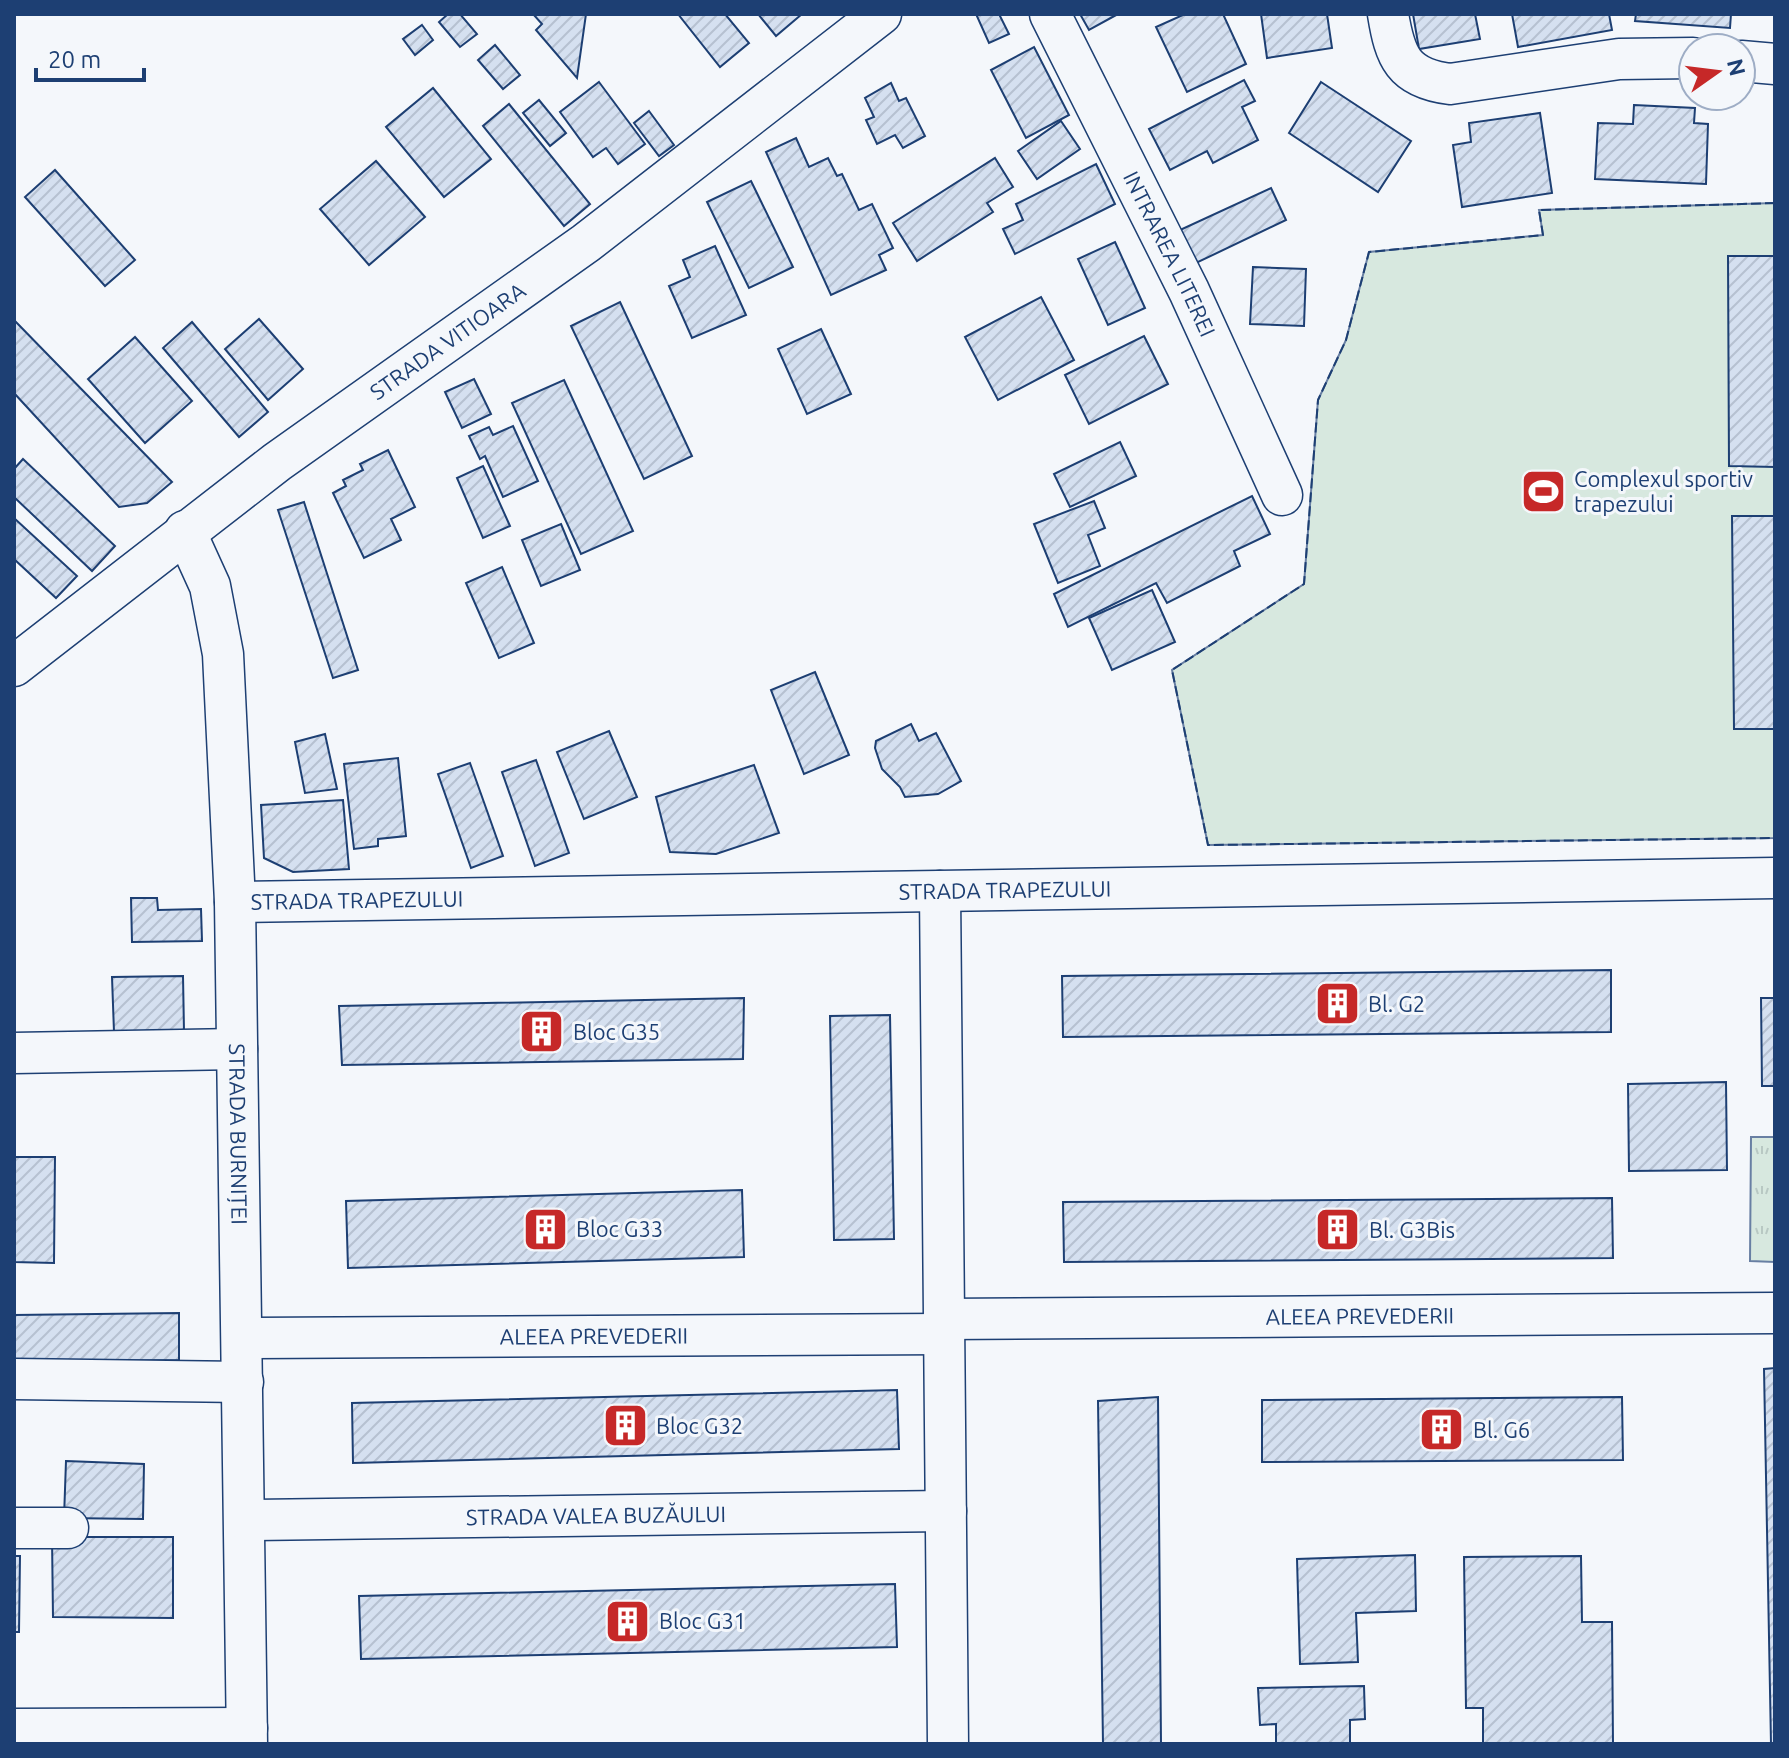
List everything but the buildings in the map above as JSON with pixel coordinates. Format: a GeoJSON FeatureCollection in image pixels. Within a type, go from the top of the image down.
{"type":"FeatureCollection","features":[{"type":"Feature","properties":{"kind":"street","name":"STRADA VITIOARA"},"geometry":{"type":"LineString","coordinates":[[14,666],[277,462],[586,243],[881,14]]}},
{"type":"Feature","properties":{"kind":"street","name":"INTRAREA LITEREI"},"geometry":{"type":"LineString","coordinates":[[1050,14],[1189,291],[1282,495]]}},
{"type":"Feature","properties":{"kind":"street"},"geometry":{"type":"LineString","coordinates":[[1388,14],[1400,60],[1413,74],[1430,81],[1450,84],[1619,59],[1677,58]]}},
{"type":"Feature","properties":{"kind":"street","name":"STRADA BURNIȚEI"},"geometry":{"type":"LineString","coordinates":[[185,531],[210,586],[223,654],[235,902],[247,1736]]}},
{"type":"Feature","properties":{"kind":"street","name":"STRADA TRAPEZULUI"},"geometry":{"type":"LineString","coordinates":[[235,902],[1775,878]]}},
{"type":"Feature","properties":{"kind":"street"},"geometry":{"type":"LineString","coordinates":[[940,891],[948,1744]]}},
{"type":"Feature","properties":{"kind":"street"},"geometry":{"type":"LineString","coordinates":[[14,1053],[237,1049]]}},
{"type":"Feature","properties":{"kind":"street","name":"ALEEA PREVEDERII"},"geometry":{"type":"LineString","coordinates":[[242,1338],[1775,1313]]}},
{"type":"Feature","properties":{"kind":"street"},"geometry":{"type":"LineString","coordinates":[[14,1379],[243,1382]]}},
{"type":"Feature","properties":{"kind":"street","name":"STRADA VALEA BUZĂULUI"},"geometry":{"type":"LineString","coordinates":[[246,1520],[946,1511]]}},
{"type":"Feature","properties":{"kind":"street"},"geometry":{"type":"LineString","coordinates":[[14,1528],[68,1528]]}},
{"type":"Feature","properties":{"kind":"street"},"geometry":{"type":"LineString","coordinates":[[14,1729],[247,1736]]}},
{"type":"Feature","properties":{"kind":"green space","name":"Complexul sportiv trapezului"},"geometry":{"type":"Polygon","coordinates":[[[1775,203],[1775,838],[1208,845],[1172,670],[1304,584],[1318,400],[1346,340],[1369,252],[1543,235],[1539,210],[1775,203]]]}},
{"type":"Feature","properties":{"kind":"green space"},"geometry":{"type":"Polygon","coordinates":[[[1751,1137],[1775,1137],[1775,1262],[1750,1261],[1751,1137]]]}},
{"type":"Feature","properties":{"kind":"fence"},"geometry":{"type":"LineString","coordinates":[[1775,203],[1539,210],[1543,235],[1369,252],[1346,340],[1318,400],[1304,584],[1172,670],[1208,845],[1775,838]]}},
{"type":"Feature","properties":{"kind":"place","name":"Complexul sportiv trapezului"},"geometry":{"type":"Point","coordinates":[1543,492]}},
{"type":"Feature","properties":{"kind":"place","name":"Bl. G2"},"geometry":{"type":"Point","coordinates":[1337,1004]}},
{"type":"Feature","properties":{"kind":"place","name":"Bloc G35"},"geometry":{"type":"Point","coordinates":[542,1032]}},
{"type":"Feature","properties":{"kind":"place","name":"Bloc G33"},"geometry":{"type":"Point","coordinates":[545,1229]}},
{"type":"Feature","properties":{"kind":"place","name":"Bl. G3Bis"},"geometry":{"type":"Point","coordinates":[1338,1230]}},
{"type":"Feature","properties":{"kind":"place","name":"Bloc G32"},"geometry":{"type":"Point","coordinates":[625,1426]}},
{"type":"Feature","properties":{"kind":"place","name":"Bl. G6"},"geometry":{"type":"Point","coordinates":[1442,1430]}},
{"type":"Feature","properties":{"kind":"place","name":"Bloc G31"},"geometry":{"type":"Point","coordinates":[628,1621]}}]}
